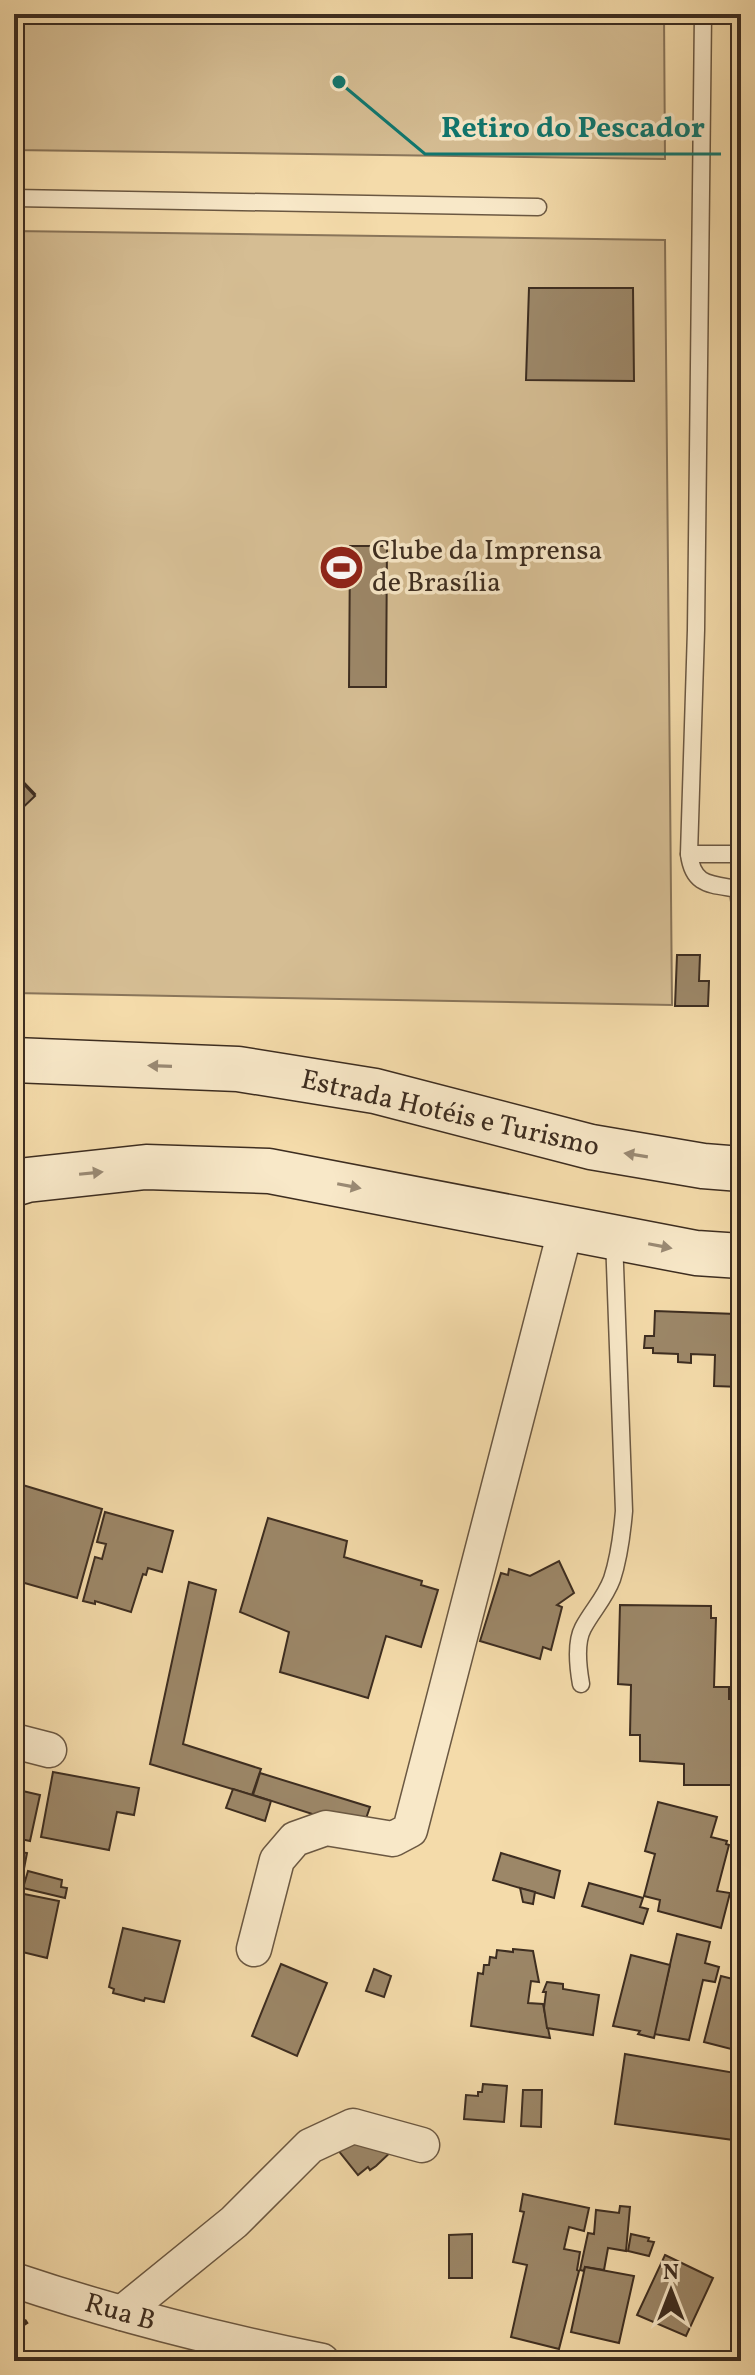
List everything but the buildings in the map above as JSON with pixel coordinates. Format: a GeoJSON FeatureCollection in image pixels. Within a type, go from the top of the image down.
{"type":"FeatureCollection","features":[{"type":"Feature","properties":{"kind":"main road","name":"Estrada Hotéis e Turismo"},"geometry":{"type":"LineString","coordinates":[[14,1060],[238,1069],[375,1091],[591,1147],[703,1166],[741,1169]]}},
{"type":"Feature","properties":{"kind":"main road"},"geometry":{"type":"LineString","coordinates":[[14,1184],[146,1167],[269,1171],[696,1253],[741,1256]]}},
{"type":"Feature","properties":{"kind":"street"},"geometry":{"type":"LineString","coordinates":[[254,1949],[277,1860],[295,1839],[326,1828],[393,1839],[410,1830],[566,1227]]}},
{"type":"Feature","properties":{"kind":"street"},"geometry":{"type":"LineString","coordinates":[[14,1741],[49,1750]]}},
{"type":"Feature","properties":{"kind":"street"},"geometry":{"type":"LineString","coordinates":[[122,2313],[234,2222],[310,2146],[353,2126],[422,2145]]}},
{"type":"Feature","properties":{"kind":"street","name":"Rua B"},"geometry":{"type":"LineString","coordinates":[[14,2280],[222,2341],[322,2361]]}},
{"type":"Feature","properties":{"kind":"lane"},"geometry":{"type":"LineString","coordinates":[[703,14],[696,630],[689,854],[696,878],[739,889],[741,914]]}},
{"type":"Feature","properties":{"kind":"lane"},"geometry":{"type":"LineString","coordinates":[[14,198],[538,207]]}},
{"type":"Feature","properties":{"kind":"lane"},"geometry":{"type":"LineString","coordinates":[[689,854],[741,854]]}},
{"type":"Feature","properties":{"kind":"lane"},"geometry":{"type":"LineString","coordinates":[[581,1684],[578,1665],[581,1630],[605,1596],[612,1578],[622,1536],[624,1511],[614,1237]]}},
{"type":"Feature","properties":{"kind":"shaded area"},"geometry":{"type":"Polygon","coordinates":[[[14,14],[664,14],[665,159],[14,150],[14,14]]]}},
{"type":"Feature","properties":{"kind":"shaded area","name":"Clube da Imprensa de Brasília"},"geometry":{"type":"Polygon","coordinates":[[[14,231],[665,240],[672,1005],[14,993],[14,231]]]}},
{"type":"Feature","properties":{"kind":"place","name":"Retiro do Pescador"},"geometry":{"type":"Point","coordinates":[339,82]}},
{"type":"Feature","properties":{"kind":"place","name":"Clube da Imprensa de Brasília"},"geometry":{"type":"Point","coordinates":[341,567]}}]}
